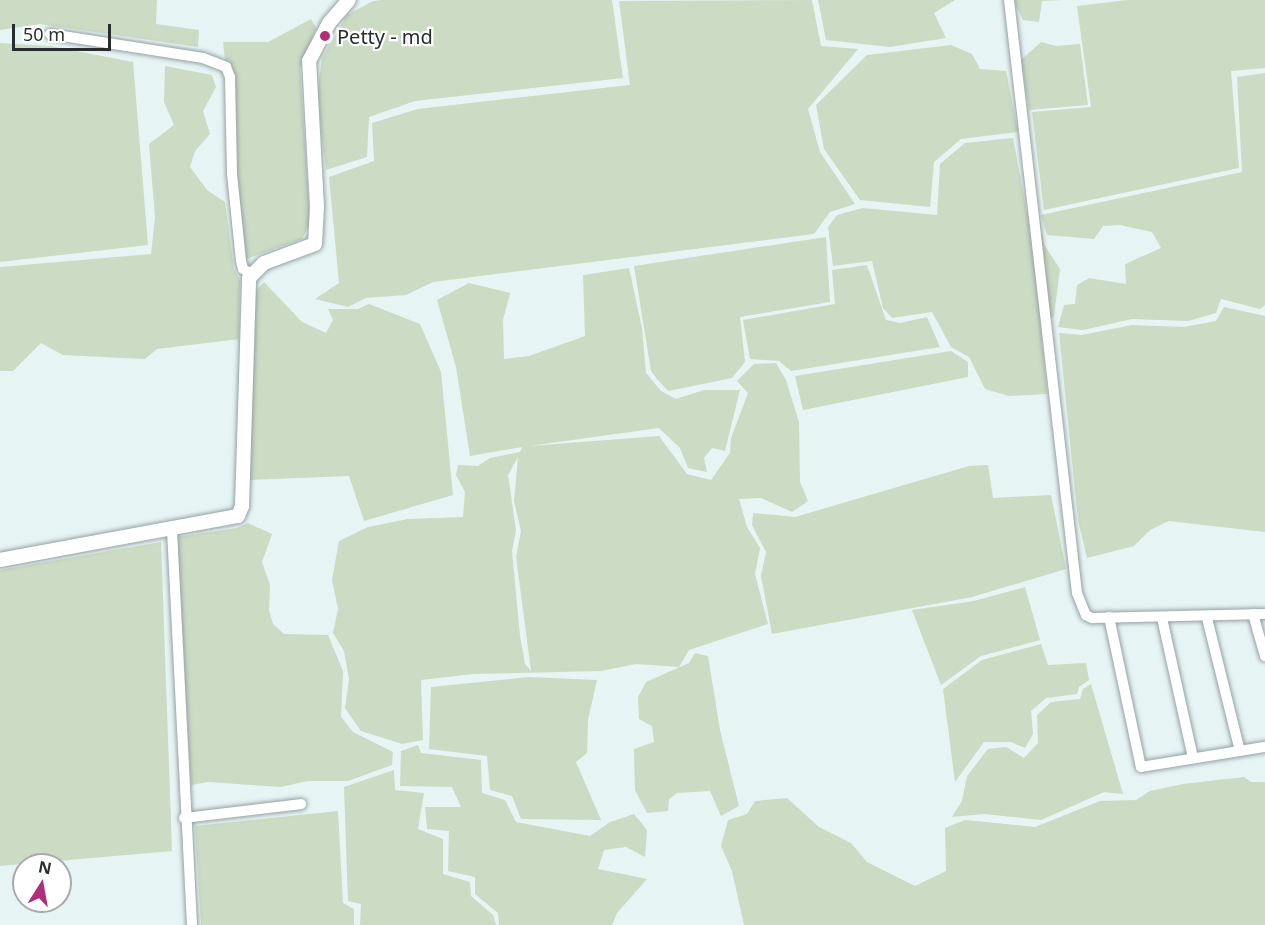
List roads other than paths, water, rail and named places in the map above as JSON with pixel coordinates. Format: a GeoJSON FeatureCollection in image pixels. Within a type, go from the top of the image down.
{"type":"FeatureCollection","features":[{"type":"Feature","properties":{"kind":"street"},"geometry":{"type":"LineString","coordinates":[[0,560],[234,520],[241,512],[247,289],[252,274],[264,263],[315,244],[317,207],[309,61],[329,23],[349,0]]}},
{"type":"Feature","properties":{"kind":"street"},"geometry":{"type":"LineString","coordinates":[[1009,0],[1077,593],[1086,615],[1207,618],[1265,614]]}},
{"type":"Feature","properties":{"kind":"street"},"geometry":{"type":"LineString","coordinates":[[50,34],[203,58],[226,67],[230,77],[232,174],[241,261],[243,269],[252,274]]}},
{"type":"Feature","properties":{"kind":"street"},"geometry":{"type":"LineString","coordinates":[[172,530],[184,818],[192,925]]}},
{"type":"Feature","properties":{"kind":"street"},"geometry":{"type":"LineString","coordinates":[[1253,614],[1265,656]]}},
{"type":"Feature","properties":{"kind":"street"},"geometry":{"type":"LineString","coordinates":[[1109,617],[1141,767],[1265,747]]}},
{"type":"Feature","properties":{"kind":"street"},"geometry":{"type":"LineString","coordinates":[[1162,618],[1193,758]]}},
{"type":"Feature","properties":{"kind":"street"},"geometry":{"type":"LineString","coordinates":[[1207,618],[1240,751]]}},
{"type":"Feature","properties":{"kind":"street"},"geometry":{"type":"LineString","coordinates":[[184,818],[301,804]]}},
{"type":"Feature","properties":{"kind":"place","name":"Petty - md"},"geometry":{"type":"Point","coordinates":[325,36]}}]}
